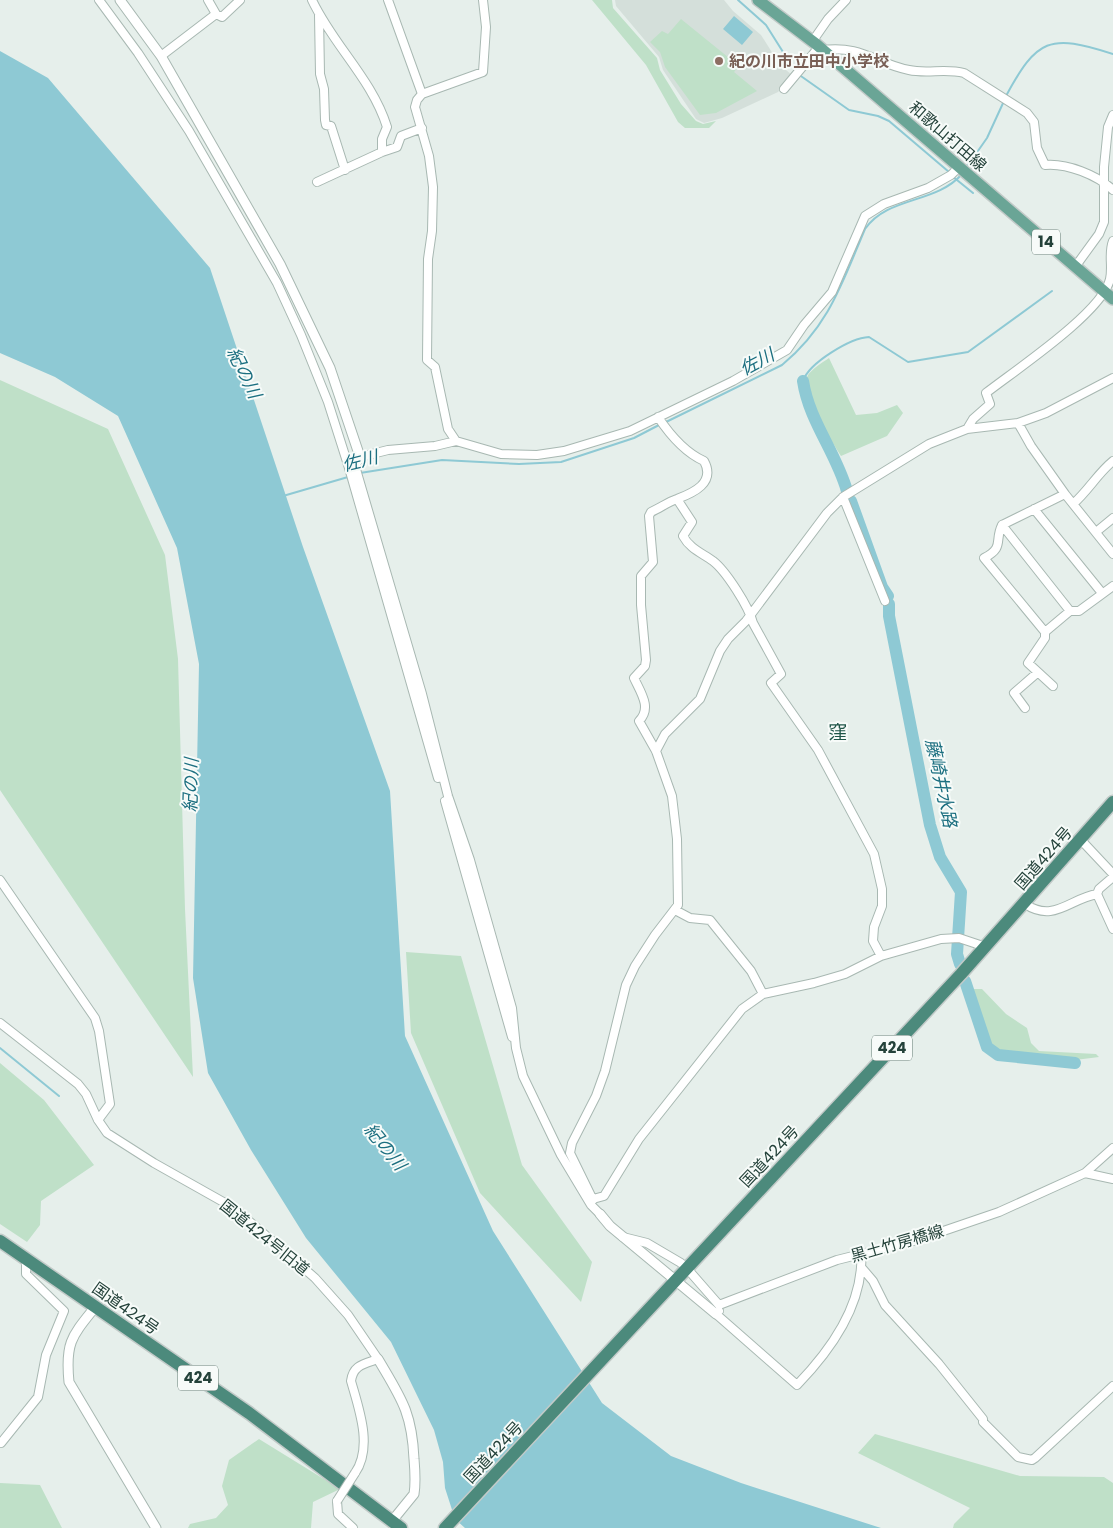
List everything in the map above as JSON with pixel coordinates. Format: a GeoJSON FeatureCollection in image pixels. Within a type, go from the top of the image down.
{"type":"FeatureCollection","features":[{"type":"Feature","properties":{"kind":"highway","name":"国道424号"},"geometry":{"type":"LineString","coordinates":[[445,1528],[986,947],[1113,802]]}},
{"type":"Feature","properties":{"kind":"highway","name":"国道424号"},"geometry":{"type":"LineString","coordinates":[[0,1241],[249,1413],[396,1524]]}},
{"type":"Feature","properties":{"kind":"main road","name":"和歌山打田線"},"geometry":{"type":"LineString","coordinates":[[758,0],[818,46],[1109,296]]}},
{"type":"Feature","properties":{"kind":"street"},"geometry":{"type":"LineString","coordinates":[[99,0],[189,131],[277,283],[301,335],[352,467],[422,694],[448,796],[470,860],[512,1008],[516,1048],[523,1076],[562,1156],[591,1205],[622,1236],[716,1314],[797,1385],[821,1359],[845,1321],[860,1279],[862,1253]]}},
{"type":"Feature","properties":{"kind":"street"},"geometry":{"type":"LineString","coordinates":[[120,0],[161,56],[305,311],[330,368],[360,457]]}},
{"type":"Feature","properties":{"kind":"street"},"geometry":{"type":"LineString","coordinates":[[208,0],[216,14],[222,17],[240,0]]}},
{"type":"Feature","properties":{"kind":"street"},"geometry":{"type":"LineString","coordinates":[[312,0],[319,15],[381,108],[387,127],[382,139],[382,152]]}},
{"type":"Feature","properties":{"kind":"street"},"geometry":{"type":"LineString","coordinates":[[388,0],[422,94]]}},
{"type":"Feature","properties":{"kind":"street"},"geometry":{"type":"LineString","coordinates":[[456,441],[448,429],[435,367],[427,360],[428,259],[432,230],[433,187],[422,128],[415,107],[417,100],[422,94],[483,72],[486,27],[483,0]]}},
{"type":"Feature","properties":{"kind":"street"},"geometry":{"type":"LineString","coordinates":[[784,90],[818,46],[828,19],[846,0]]}},
{"type":"Feature","properties":{"kind":"street"},"geometry":{"type":"LineString","coordinates":[[161,56],[216,14]]}},
{"type":"Feature","properties":{"kind":"street"},"geometry":{"type":"LineString","coordinates":[[319,15],[320,74],[324,89],[325,120],[326,125],[332,126],[345,170]]}},
{"type":"Feature","properties":{"kind":"street"},"geometry":{"type":"LineString","coordinates":[[818,46],[852,49],[908,70],[953,70],[964,73],[1027,113],[1034,122],[1037,148],[1045,165],[1057,164],[1070,168],[1113,190]]}},
{"type":"Feature","properties":{"kind":"street"},"geometry":{"type":"LineString","coordinates":[[1075,267],[1099,234],[1104,222],[1104,184],[1108,127],[1113,116]]}},
{"type":"Feature","properties":{"kind":"street"},"geometry":{"type":"LineString","coordinates":[[317,182],[397,147],[401,136],[422,128]]}},
{"type":"Feature","properties":{"kind":"street"},"geometry":{"type":"LineString","coordinates":[[352,467],[360,457],[388,450],[435,446],[456,441],[501,454],[537,455],[564,451],[630,432],[659,418],[733,381],[787,350],[807,320],[832,292],[865,216],[884,204],[928,188],[960,168]]}},
{"type":"Feature","properties":{"kind":"street"},"geometry":{"type":"LineString","coordinates":[[967,429],[973,419],[990,404],[986,393],[1063,335],[1109,296],[1109,252],[1113,241]]}},
{"type":"Feature","properties":{"kind":"street"},"geometry":{"type":"LineString","coordinates":[[656,751],[665,734],[700,699],[720,651],[728,638],[751,614],[827,513],[843,497],[929,444],[967,429],[1018,423],[1046,413],[1113,378]]}},
{"type":"Feature","properties":{"kind":"street"},"geometry":{"type":"LineString","coordinates":[[600,1214],[570,1154],[572,1143],[596,1096],[605,1071],[626,985],[654,936],[678,905],[679,875],[673,804],[656,751],[639,721],[645,714],[646,708],[634,678],[645,666],[646,660],[641,605],[641,576],[653,562],[649,516],[652,512],[677,499],[688,497],[698,490],[706,479],[706,465],[704,461],[690,454],[659,418]]}},
{"type":"Feature","properties":{"kind":"street"},"geometry":{"type":"LineString","coordinates":[[1018,423],[1031,446],[1065,494],[1113,554]]}},
{"type":"Feature","properties":{"kind":"street"},"geometry":{"type":"LineString","coordinates":[[1073,504],[1088,491],[1105,468],[1113,461]]}},
{"type":"Feature","properties":{"kind":"street"},"geometry":{"type":"LineString","coordinates":[[1002,525],[1065,494]]}},
{"type":"Feature","properties":{"kind":"street"},"geometry":{"type":"LineString","coordinates":[[843,497],[886,600]]}},
{"type":"Feature","properties":{"kind":"street"},"geometry":{"type":"LineString","coordinates":[[677,499],[692,522],[683,536],[685,540],[699,554],[712,560],[717,565],[751,614],[781,674],[770,683],[818,750],[874,854],[882,889],[882,906],[874,927],[873,941],[881,956]]}},
{"type":"Feature","properties":{"kind":"street"},"geometry":{"type":"LineString","coordinates":[[1034,509],[1102,593]]}},
{"type":"Feature","properties":{"kind":"street"},"geometry":{"type":"LineString","coordinates":[[1096,532],[1113,518]]}},
{"type":"Feature","properties":{"kind":"street"},"geometry":{"type":"LineString","coordinates":[[1002,525],[1070,611]]}},
{"type":"Feature","properties":{"kind":"street"},"geometry":{"type":"LineString","coordinates":[[1002,525],[1000,544],[995,551],[984,558],[1045,632],[1045,638],[1028,663],[1037,673],[1054,686]]}},
{"type":"Feature","properties":{"kind":"street"},"geometry":{"type":"LineString","coordinates":[[1045,632],[1070,611],[1079,611],[1113,586]]}},
{"type":"Feature","properties":{"kind":"street"},"geometry":{"type":"LineString","coordinates":[[1025,708],[1014,694],[1037,673]]}},
{"type":"Feature","properties":{"kind":"street"},"geometry":{"type":"LineString","coordinates":[[1025,904],[1036,911],[1055,911],[1097,894],[1099,889],[1113,876],[1081,840]]}},
{"type":"Feature","properties":{"kind":"street"},"geometry":{"type":"LineString","coordinates":[[0,880],[95,1018],[99,1031],[110,1104],[98,1120]]}},
{"type":"Feature","properties":{"kind":"street"},"geometry":{"type":"LineString","coordinates":[[1097,894],[1113,929]]}},
{"type":"Feature","properties":{"kind":"street"},"geometry":{"type":"LineString","coordinates":[[675,910],[690,918],[710,920],[751,971],[764,994]]}},
{"type":"Feature","properties":{"kind":"street"},"geometry":{"type":"LineString","coordinates":[[593,1199],[604,1196],[639,1139],[742,1009],[764,994],[845,974],[881,956],[940,939],[957,938],[986,947]]}},
{"type":"Feature","properties":{"kind":"street","name":"国道424号旧道"},"geometry":{"type":"LineString","coordinates":[[0,1024],[78,1084],[86,1094],[98,1120],[107,1132],[120,1142],[234,1208],[333,1296],[378,1359],[407,1410],[412,1425],[414,1442],[414,1494],[396,1524]]}},
{"type":"Feature","properties":{"kind":"street","name":"黒土竹房橋線"},"geometry":{"type":"LineString","coordinates":[[719,1305],[837,1260],[917,1240],[998,1212],[1085,1173],[1113,1148]]}},
{"type":"Feature","properties":{"kind":"street"},"geometry":{"type":"LineString","coordinates":[[1085,1173],[1113,1179]]}},
{"type":"Feature","properties":{"kind":"street"},"geometry":{"type":"LineString","coordinates":[[622,1236],[648,1243],[681,1263]]}},
{"type":"Feature","properties":{"kind":"street"},"geometry":{"type":"LineString","coordinates":[[1,1443],[38,1397],[46,1355],[64,1311],[26,1274],[26,1259]]}},
{"type":"Feature","properties":{"kind":"street"},"geometry":{"type":"LineString","coordinates":[[861,1267],[873,1281],[886,1305],[939,1364],[983,1419],[983,1422],[1018,1456],[1032,1460],[1110,1388],[1113,1398]]}},
{"type":"Feature","properties":{"kind":"street"},"geometry":{"type":"LineString","coordinates":[[691,1273],[719,1305],[720,1309],[716,1314]]}},
{"type":"Feature","properties":{"kind":"street"},"geometry":{"type":"LineString","coordinates":[[96,1306],[75,1332],[69,1343],[67,1360],[70,1382],[156,1528]]}},
{"type":"Feature","properties":{"kind":"street"},"geometry":{"type":"LineString","coordinates":[[353,1528],[338,1514],[337,1501],[362,1460],[365,1443],[351,1381],[352,1373],[357,1366],[378,1359]]}},
{"type":"Feature","properties":{"kind":"shaded area","name":"紀の川市立田中小学校"},"geometry":{"type":"Polygon","coordinates":[[[615,0],[724,0],[733,11],[761,35],[780,65],[792,75],[778,92],[722,118],[704,123],[696,119],[663,70],[659,57],[616,6],[615,0]]]}},
{"type":"Feature","properties":{"kind":"green space"},"geometry":{"type":"Polygon","coordinates":[[[592,0],[612,0],[613,8],[657,58],[660,70],[681,104],[696,121],[703,124],[716,121],[709,128],[685,128],[678,122],[646,65],[592,0]]]}},
{"type":"Feature","properties":{"kind":"green space"},"geometry":{"type":"Polygon","coordinates":[[[681,19],[739,66],[734,72],[757,91],[716,113],[700,115],[665,67],[660,52],[650,42],[662,31],[668,34],[681,19]]]}},
{"type":"Feature","properties":{"kind":"green space"},"geometry":{"type":"Polygon","coordinates":[[[829,358],[856,415],[877,413],[897,405],[903,413],[887,436],[841,456],[817,416],[806,383],[808,375],[829,358]]]}},
{"type":"Feature","properties":{"kind":"green space"},"geometry":{"type":"Polygon","coordinates":[[[0,380],[108,429],[165,555],[178,659],[185,909],[193,1077],[0,790],[0,380]]]}},
{"type":"Feature","properties":{"kind":"green space"},"geometry":{"type":"Polygon","coordinates":[[[406,952],[461,956],[522,1165],[592,1262],[581,1302],[480,1193],[411,1033],[406,952]]]}},
{"type":"Feature","properties":{"kind":"green space"},"geometry":{"type":"Polygon","coordinates":[[[971,989],[982,989],[1006,1014],[1027,1028],[1031,1043],[1039,1051],[1096,1054],[1099,1057],[1075,1060],[1002,1052],[992,1046],[987,1040],[971,989]]]}},
{"type":"Feature","properties":{"kind":"green space"},"geometry":{"type":"Polygon","coordinates":[[[0,1063],[44,1100],[94,1165],[41,1201],[40,1225],[27,1242],[0,1224],[0,1063]]]}},
{"type":"Feature","properties":{"kind":"green space"},"geometry":{"type":"Polygon","coordinates":[[[875,1434],[1020,1476],[1104,1477],[1113,1483],[1113,1528],[953,1528],[954,1524],[970,1508],[858,1453],[875,1434]]]}},
{"type":"Feature","properties":{"kind":"green space"},"geometry":{"type":"Polygon","coordinates":[[[259,1439],[340,1489],[313,1502],[311,1528],[188,1528],[190,1524],[216,1518],[228,1505],[222,1486],[229,1460],[259,1439]]]}},
{"type":"Feature","properties":{"kind":"green space"},"geometry":{"type":"Polygon","coordinates":[[[0,1483],[40,1485],[62,1528],[0,1528],[0,1483]]]}},
{"type":"Feature","properties":{"kind":"water"},"geometry":{"type":"Polygon","coordinates":[[[734,16],[753,32],[742,45],[723,29],[734,16]]]}},
{"type":"Feature","properties":{"kind":"water","name":"紀の川"},"geometry":{"type":"Polygon","coordinates":[[[0,51],[48,78],[210,268],[303,547],[390,791],[405,1036],[493,1231],[602,1403],[671,1456],[741,1483],[881,1528],[465,1528],[455,1519],[445,1488],[443,1462],[434,1430],[391,1342],[306,1238],[251,1150],[208,1073],[193,978],[199,664],[177,548],[118,416],[55,377],[0,353],[0,51]]]}},
{"type":"Feature","properties":{"kind":"waterway"},"geometry":{"type":"LineString","coordinates":[[738,0],[766,25],[795,71]]}},
{"type":"Feature","properties":{"kind":"waterway","name":"佐川"},"geometry":{"type":"LineString","coordinates":[[1006,96],[1027,62],[1037,52],[1047,46],[1059,43],[1074,44],[1113,54]]}},
{"type":"Feature","properties":{"kind":"waterway"},"geometry":{"type":"LineString","coordinates":[[798,74],[849,110],[878,116],[889,121],[949,172]]}},
{"type":"Feature","properties":{"kind":"waterway","name":"佐川"},"geometry":{"type":"LineString","coordinates":[[966,168],[987,138],[1004,101]]}},
{"type":"Feature","properties":{"kind":"waterway","name":"佐川"},"geometry":{"type":"LineString","coordinates":[[664,423],[782,365],[812,335],[823,319],[841,285],[865,229],[875,218],[899,205],[939,191],[951,184],[962,174]]}},
{"type":"Feature","properties":{"kind":"waterway"},"geometry":{"type":"LineString","coordinates":[[952,176],[973,193]]}},
{"type":"Feature","properties":{"kind":"waterway"},"geometry":{"type":"LineString","coordinates":[[803,381],[813,367],[822,359],[841,347],[861,338],[869,337],[908,362],[968,352],[1052,291]]}},
{"type":"Feature","properties":{"kind":"waterway","name":"藤崎井水路"},"geometry":{"type":"LineString","coordinates":[[803,381],[811,410],[847,491]]}},
{"type":"Feature","properties":{"kind":"waterway","name":"佐川"},"geometry":{"type":"LineString","coordinates":[[360,473],[442,460],[519,464],[561,462],[634,438],[659,425]]}},
{"type":"Feature","properties":{"kind":"waterway","name":"佐川"},"geometry":{"type":"LineString","coordinates":[[283,496],[348,477]]}},
{"type":"Feature","properties":{"kind":"waterway","name":"藤崎井水路"},"geometry":{"type":"LineString","coordinates":[[851,501],[882,587],[888,596]]}},
{"type":"Feature","properties":{"kind":"waterway","name":"藤崎井水路"},"geometry":{"type":"LineString","coordinates":[[889,604],[889,616],[930,825],[940,857],[961,892],[957,954],[960,964]]}},
{"type":"Feature","properties":{"kind":"waterway","name":"藤崎井水路"},"geometry":{"type":"LineString","coordinates":[[965,981],[987,1047],[998,1055],[1075,1063]]}},
{"type":"Feature","properties":{"kind":"waterway"},"geometry":{"type":"LineString","coordinates":[[0,1048],[59,1096]]}},
{"type":"Feature","properties":{"kind":"place","name":"紀の川市立田中小学校"},"geometry":{"type":"Point","coordinates":[719,61]}},
{"type":"Feature","properties":{"kind":"district","name":"窪"},"geometry":{"type":"Point","coordinates":[838,732]}}]}
